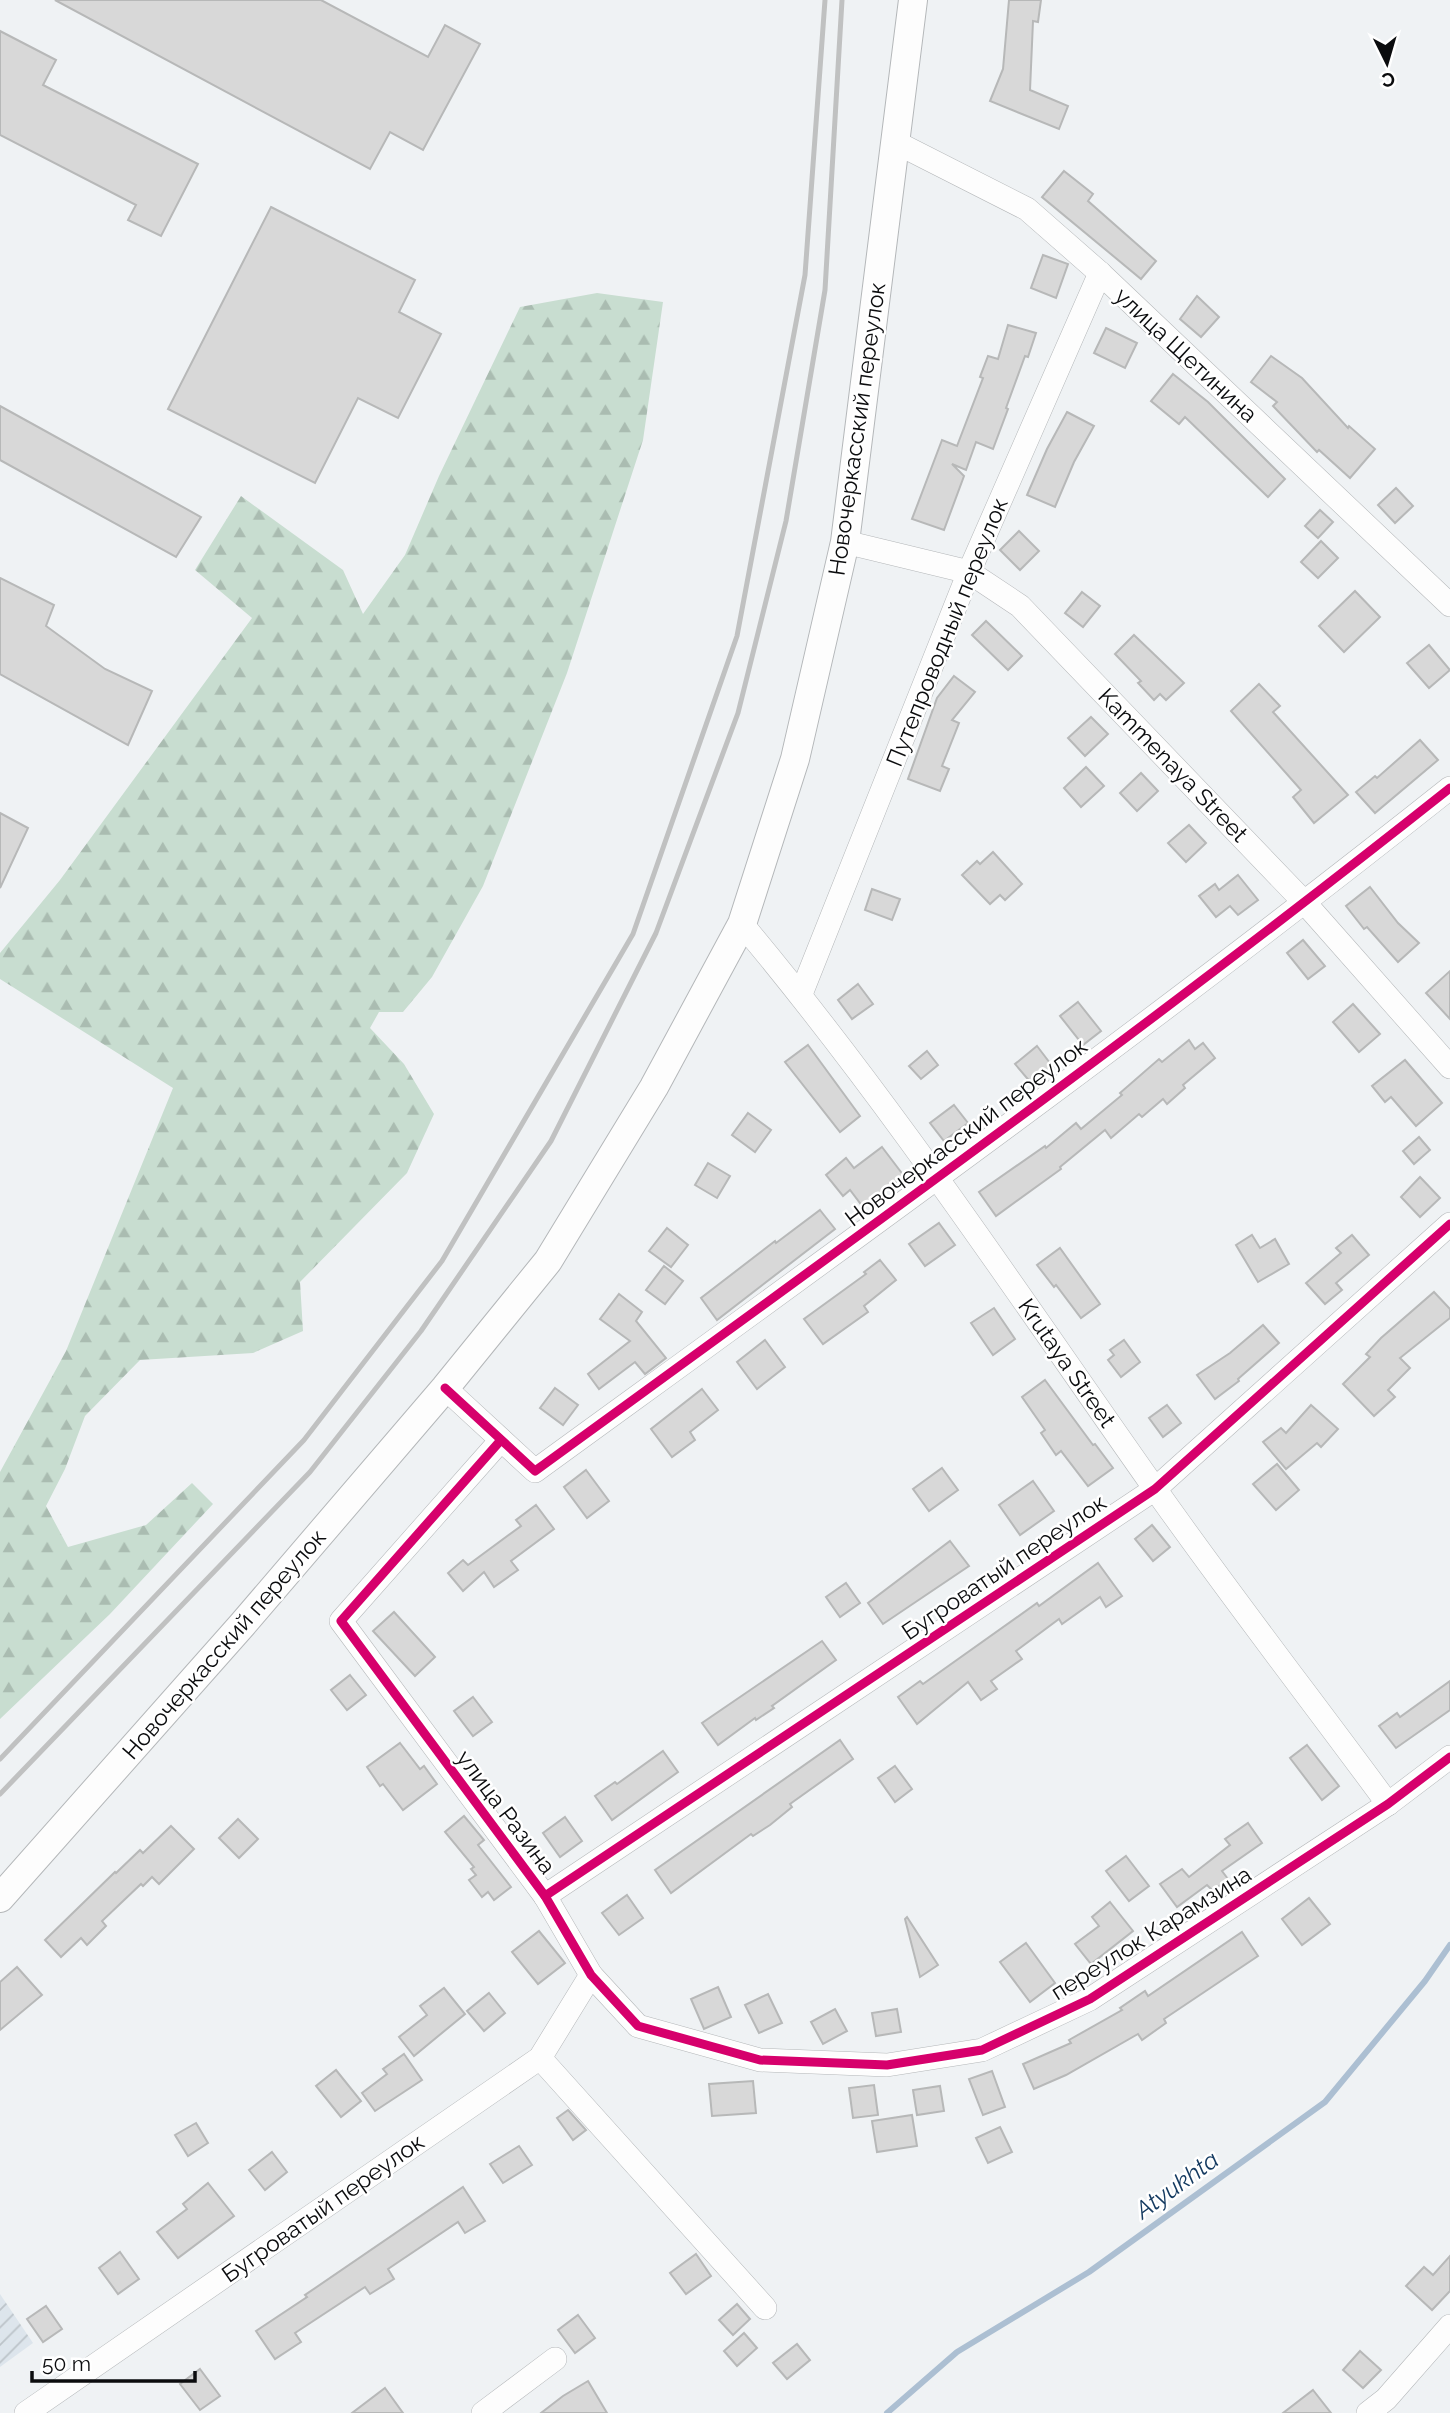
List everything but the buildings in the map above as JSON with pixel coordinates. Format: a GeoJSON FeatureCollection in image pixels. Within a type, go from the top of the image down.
{"type":"FeatureCollection","features":[{"type":"Feature","properties":{"kind":"main road","name":"Новочеркасский переулок"},"geometry":{"type":"LineString","coordinates":[[0,1898],[242,1625],[445,1388],[548,1261],[654,1087],[742,924],[795,759],[845,542],[913,0]]}},
{"type":"Feature","properties":{"kind":"street","name":"улица Щетинина"},"geometry":{"type":"LineString","coordinates":[[895,142],[1027,209],[1100,273],[1450,605]]}},
{"type":"Feature","properties":{"kind":"street","name":"Путепроводный переулок"},"geometry":{"type":"LineString","coordinates":[[800,994],[969,572],[1100,273]]}},
{"type":"Feature","properties":{"kind":"street","name":"Kammenaya Street"},"geometry":{"type":"LineString","coordinates":[[845,542],[969,572],[1020,606],[1305,903],[1450,1068]]}},
{"type":"Feature","properties":{"kind":"street","name":"Новочеркасский переулок"},"geometry":{"type":"LineString","coordinates":[[445,1388],[535,1471],[938,1178],[1305,903],[1450,788]]}},
{"type":"Feature","properties":{"kind":"street","name":"Krutaya Street"},"geometry":{"type":"LineString","coordinates":[[742,924],[800,994],[938,1178],[1155,1489],[1388,1804]]}},
{"type":"Feature","properties":{"kind":"street","name":"Бугроватый переулок"},"geometry":{"type":"LineString","coordinates":[[545,1896],[1155,1489],[1450,1224]]}},
{"type":"Feature","properties":{"kind":"street","name":"улица Разина"},"geometry":{"type":"LineString","coordinates":[[502,1440],[341,1621],[545,1896],[591,1975],[638,2026]]}},
{"type":"Feature","properties":{"kind":"street","name":"переулок Карамзина"},"geometry":{"type":"LineString","coordinates":[[638,2026],[760,2060],[887,2066],[982,2050],[1090,1999],[1388,1804],[1450,1758]]}},
{"type":"Feature","properties":{"kind":"street","name":"Бугроватый переулок"},"geometry":{"type":"LineString","coordinates":[[26,2413],[540,2058],[591,1975]]}},
{"type":"Feature","properties":{"kind":"street"},"geometry":{"type":"LineString","coordinates":[[540,2058],[765,2308]]}},
{"type":"Feature","properties":{"kind":"street"},"geometry":{"type":"LineString","coordinates":[[1368,2413],[1386,2399],[1450,2326]]}},
{"type":"Feature","properties":{"kind":"street"},"geometry":{"type":"LineString","coordinates":[[483,2413],[555,2359]]}},
{"type":"Feature","properties":{"kind":"shaded area"},"geometry":{"type":"Polygon","coordinates":[[[0,2294],[33,2343],[0,2367],[0,2294]]]}},
{"type":"Feature","properties":{"kind":"green space"},"geometry":{"type":"Polygon","coordinates":[[[597,293],[663,302],[643,440],[567,673],[483,886],[432,977],[403,1012],[379,1012],[370,1028],[404,1064],[434,1114],[407,1173],[300,1282],[303,1331],[253,1353],[140,1360],[85,1416],[65,1469],[46,1506],[68,1547],[146,1525],[192,1483],[213,1504],[110,1614],[0,1719],[0,1472],[66,1351],[173,1088],[0,979],[0,953],[60,880],[252,618],[195,570],[241,496],[343,570],[363,614],[405,555],[439,476],[520,307],[597,293]]]}},
{"type":"Feature","properties":{"kind":"waterway","name":"Atyukhta"},"geometry":{"type":"LineString","coordinates":[[887,2413],[957,2352],[1089,2272],[1325,2102],[1425,1981],[1450,1945]]}},
{"type":"Feature","properties":{"kind":"railway"},"geometry":{"type":"LineString","coordinates":[[0,1759],[304,1440],[442,1261],[633,934],[737,636],[805,275],[825,0]]}},
{"type":"Feature","properties":{"kind":"railway"},"geometry":{"type":"LineString","coordinates":[[0,1794],[310,1472],[421,1331],[551,1141],[656,933],[738,713],[786,521],[825,290],[842,0]]}},
{"type":"Feature","properties":{"kind":"cycle path"},"geometry":{"type":"LineString","coordinates":[[445,1388],[535,1471],[1111,1049],[1450,788]]}},
{"type":"Feature","properties":{"kind":"cycle path"},"geometry":{"type":"LineString","coordinates":[[545,1896],[1155,1489],[1450,1224]]}},
{"type":"Feature","properties":{"kind":"cycle path"},"geometry":{"type":"LineString","coordinates":[[501,1440],[341,1621],[545,1896],[591,1975],[638,2026],[760,2060],[887,2065],[982,2050],[1090,1999],[1388,1804],[1450,1757]]}}]}
